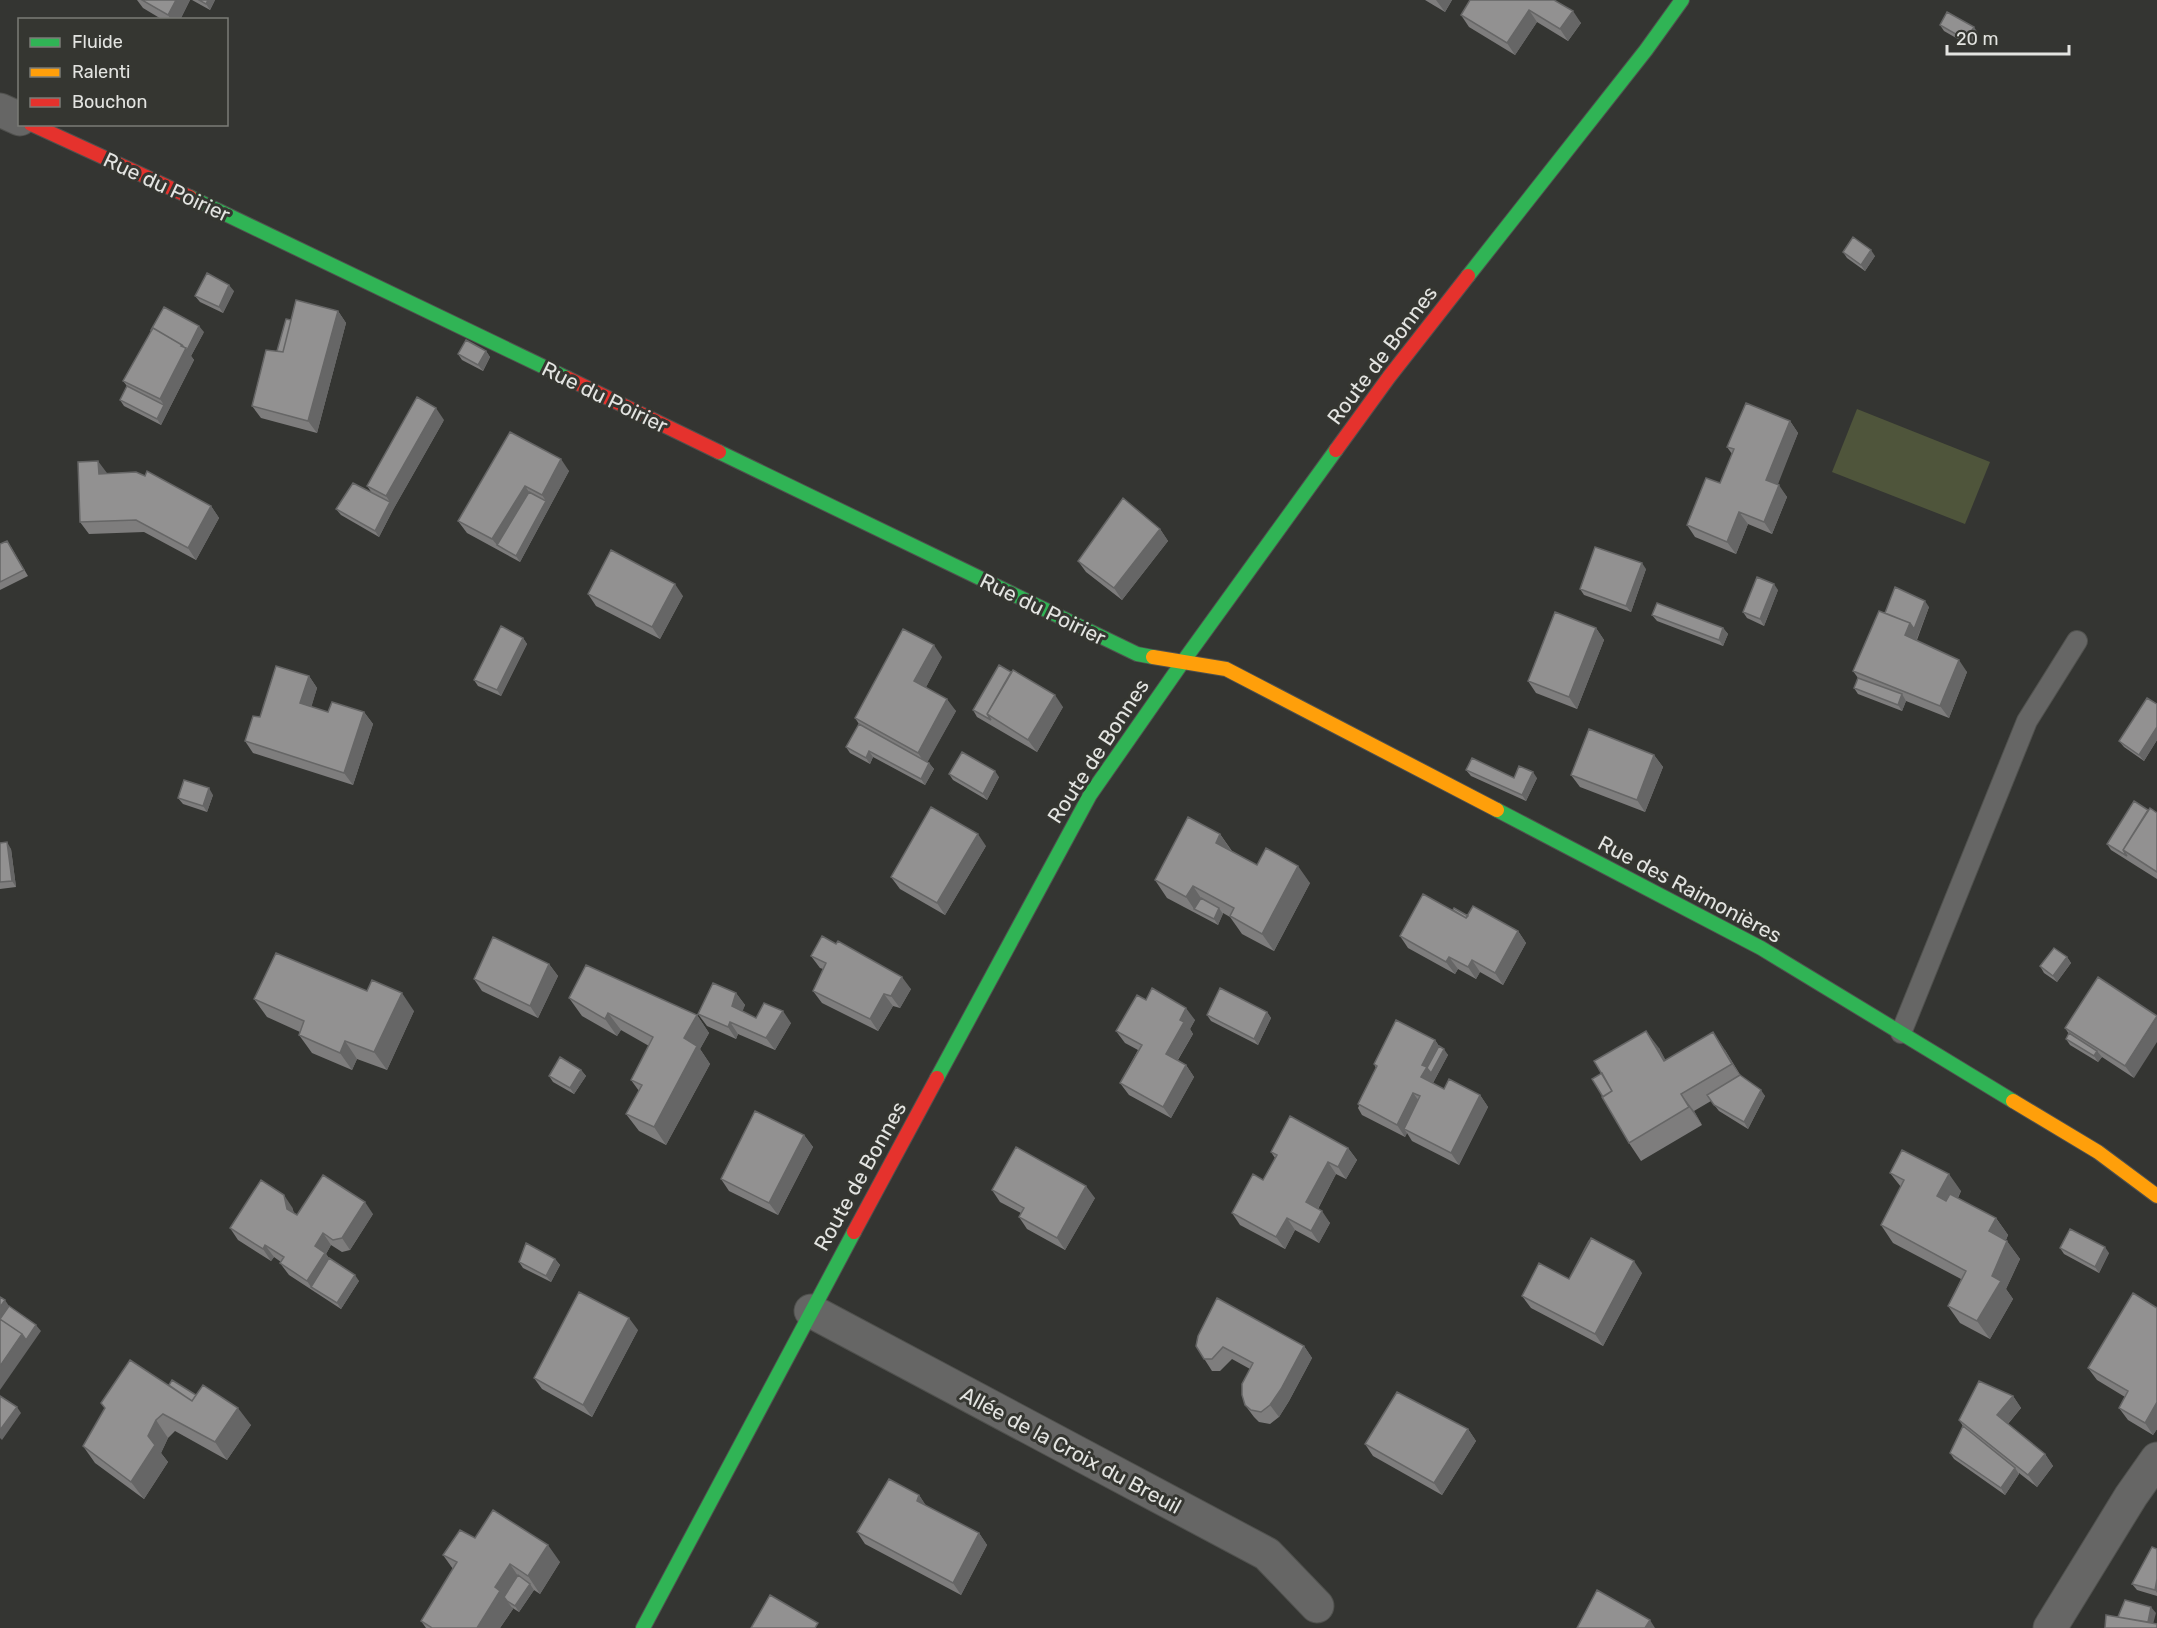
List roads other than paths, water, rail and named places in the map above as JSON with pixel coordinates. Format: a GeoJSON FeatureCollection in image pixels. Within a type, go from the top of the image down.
{"type":"FeatureCollection","features":[{"type":"Feature","properties":{"kind":"street","name":"Route de Bonnes"},"geometry":{"type":"LineString","coordinates":[[643,1628],[811,1311],[1090,795],[1182,663],[1389,377],[1646,50],[1682,0]]}},
{"type":"Feature","properties":{"kind":"street"},"geometry":{"type":"LineString","coordinates":[[0,110],[18,118]]}},
{"type":"Feature","properties":{"kind":"street","name":"Rue du Poirier"},"geometry":{"type":"LineString","coordinates":[[35,126],[240,220],[1137,654],[1182,663]]}},
{"type":"Feature","properties":{"kind":"street","name":"Rue des Raimonières"},"geometry":{"type":"LineString","coordinates":[[1182,663],[1226,669],[1761,948],[2098,1152],[2157,1196]]}},
{"type":"Feature","properties":{"kind":"street","name":"Allée de la Croix du Breuil"},"geometry":{"type":"LineString","coordinates":[[811,1311],[1267,1554],[1317,1606]]}},
{"type":"Feature","properties":{"kind":"street"},"geometry":{"type":"LineString","coordinates":[[2050,1628],[2131,1496],[2157,1459]]}},
{"type":"Feature","properties":{"kind":"lane"},"geometry":{"type":"LineString","coordinates":[[1901,1033],[2027,721],[2077,641]]}}]}
